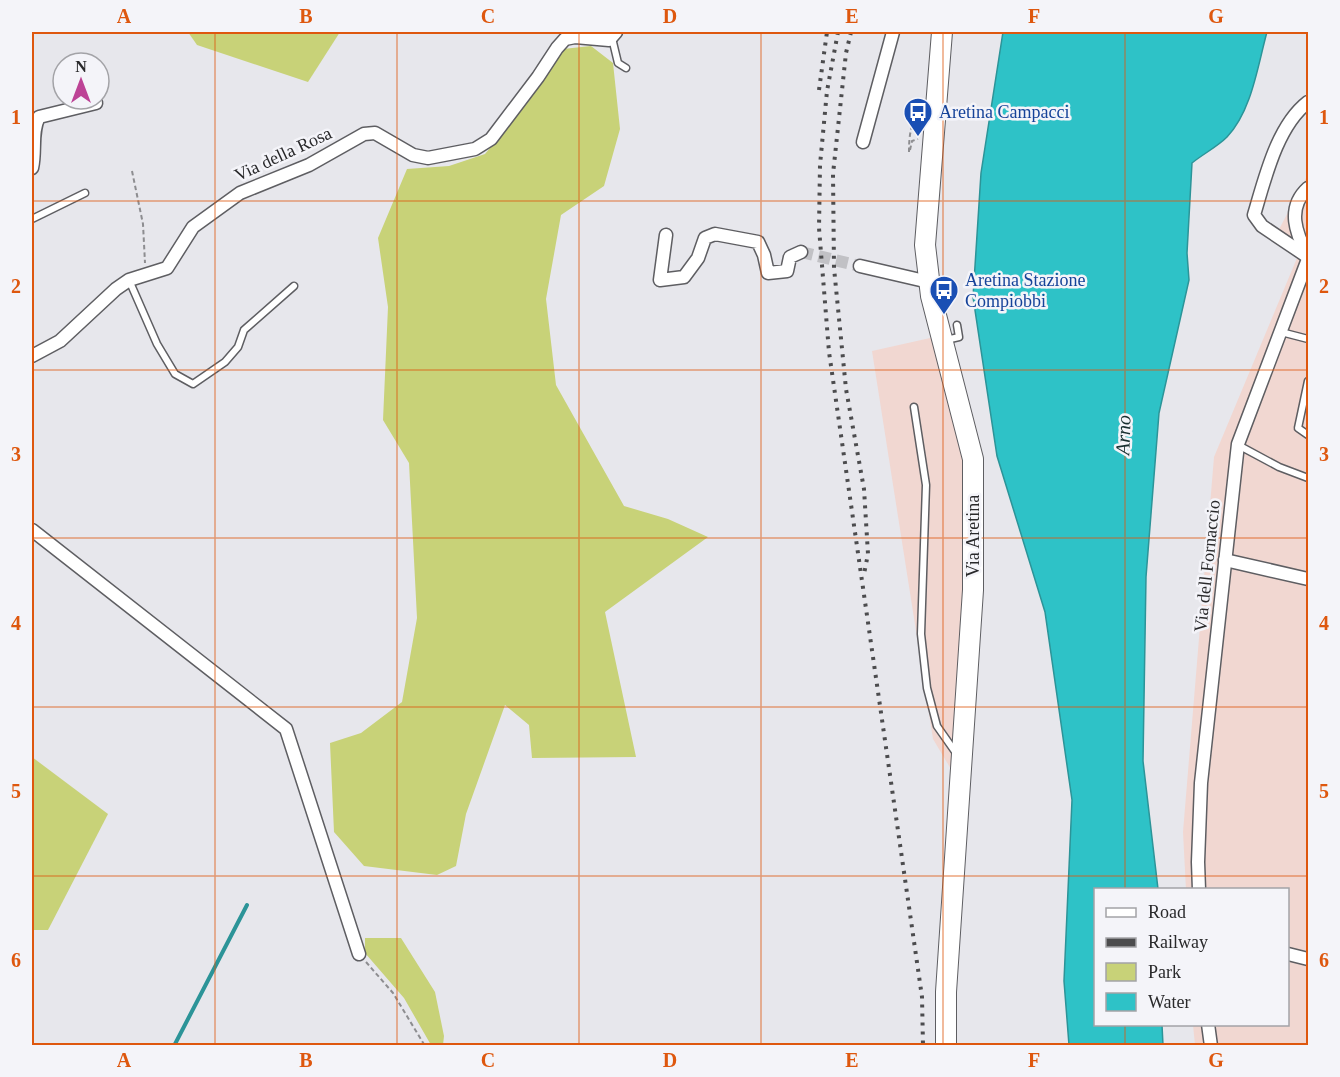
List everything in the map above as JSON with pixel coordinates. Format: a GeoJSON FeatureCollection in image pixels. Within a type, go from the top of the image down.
{"type":"FeatureCollection","features":[{"type":"Feature","properties":{"kind":"main road","name":"Via Aretina"},"geometry":{"type":"LineString","coordinates":[[942,32],[925,245],[929,282],[943,341],[975,446],[973,459],[973,590],[946,992],[946,1046]]}},
{"type":"Feature","properties":{"kind":"street"},"geometry":{"type":"LineString","coordinates":[[863,142],[893,32]]}},
{"type":"Feature","properties":{"kind":"street","name":"Via della Rosa"},"geometry":{"type":"LineString","coordinates":[[32,356],[60,341],[129,280],[167,268],[193,227],[240,193],[309,165],[364,134],[375,134],[413,155],[428,158],[475,149],[491,139],[565,39],[575,37],[609,40],[614,34]]}},
{"type":"Feature","properties":{"kind":"street"},"geometry":{"type":"LineString","coordinates":[[1308,102],[1296,112],[1270,161],[1254,215],[1262,226],[1308,258]]}},
{"type":"Feature","properties":{"kind":"street"},"geometry":{"type":"LineString","coordinates":[[32,168],[35,123],[39,117],[63,111]]}},
{"type":"Feature","properties":{"kind":"street"},"geometry":{"type":"LineString","coordinates":[[1308,188],[1299,201],[1296,228],[1297,236],[1308,258]]}},
{"type":"Feature","properties":{"kind":"street"},"geometry":{"type":"LineString","coordinates":[[666,235],[660,280],[684,277],[698,258],[705,238],[715,234],[758,242],[768,273],[787,271],[790,257],[801,252]]}},
{"type":"Feature","properties":{"kind":"street","name":"Via dell Fornaccio"},"geometry":{"type":"LineString","coordinates":[[1199,888],[1197,862],[1201,783],[1238,444],[1308,258]]}},
{"type":"Feature","properties":{"kind":"street"},"geometry":{"type":"LineString","coordinates":[[860,266],[929,282]]}},
{"type":"Feature","properties":{"kind":"street"},"geometry":{"type":"LineString","coordinates":[[32,530],[286,729],[359,954]]}},
{"type":"Feature","properties":{"kind":"street"},"geometry":{"type":"LineString","coordinates":[[1225,560],[1308,579]]}},
{"type":"Feature","properties":{"kind":"street"},"geometry":{"type":"LineString","coordinates":[[1289,954],[1308,959]]}},
{"type":"Feature","properties":{"kind":"street"},"geometry":{"type":"LineString","coordinates":[[1208,1026],[1211,1046]]}},
{"type":"Feature","properties":{"kind":"lane"},"geometry":{"type":"LineString","coordinates":[[614,34],[618,63],[626,68]]}},
{"type":"Feature","properties":{"kind":"lane"},"geometry":{"type":"LineString","coordinates":[[32,219],[85,193]]}},
{"type":"Feature","properties":{"kind":"lane"},"geometry":{"type":"LineString","coordinates":[[129,280],[158,344],[175,374],[193,384],[225,363],[238,346],[244,330],[294,286]]}},
{"type":"Feature","properties":{"kind":"lane"},"geometry":{"type":"LineString","coordinates":[[943,341],[959,337],[957,325]]}},
{"type":"Feature","properties":{"kind":"lane"},"geometry":{"type":"LineString","coordinates":[[1281,332],[1308,339]]}},
{"type":"Feature","properties":{"kind":"lane"},"geometry":{"type":"LineString","coordinates":[[1308,381],[1298,428],[1308,435]]}},
{"type":"Feature","properties":{"kind":"lane"},"geometry":{"type":"LineString","coordinates":[[914,407],[926,485],[921,634],[927,688],[938,726],[962,761]]}},
{"type":"Feature","properties":{"kind":"lane"},"geometry":{"type":"LineString","coordinates":[[1238,444],[1279,467],[1308,478]]}},
{"type":"Feature","properties":{"kind":"path"},"geometry":{"type":"LineString","coordinates":[[918,139],[912,141],[909,152],[914,119],[919,113]]}},
{"type":"Feature","properties":{"kind":"path"},"geometry":{"type":"LineString","coordinates":[[132,171],[143,224],[146,275]]}},
{"type":"Feature","properties":{"kind":"path"},"geometry":{"type":"LineString","coordinates":[[359,954],[393,993],[425,1046]]}},
{"type":"Feature","properties":{"kind":"shaded area"},"geometry":{"type":"Polygon","coordinates":[[[1308,174],[1308,1045],[1195,1045],[1193,1026],[1289,1026],[1289,888],[1186,888],[1183,832],[1214,457],[1297,258],[1274,239],[1308,174]]]}},
{"type":"Feature","properties":{"kind":"shaded area"},"geometry":{"type":"Polygon","coordinates":[[[948,334],[982,464],[967,796],[933,739],[872,351],[948,334]]]}},
{"type":"Feature","properties":{"kind":"green space"},"geometry":{"type":"Polygon","coordinates":[[[188,32],[340,32],[308,82],[197,45],[188,32]]]}},
{"type":"Feature","properties":{"kind":"green space"},"geometry":{"type":"Polygon","coordinates":[[[591,46],[613,63],[620,129],[604,186],[561,215],[546,299],[556,385],[624,506],[668,519],[708,537],[605,612],[636,757],[532,758],[529,725],[505,705],[466,814],[456,866],[437,875],[364,866],[334,832],[330,743],[361,733],[402,702],[417,618],[409,463],[383,420],[388,307],[378,238],[407,169],[449,166],[485,154],[528,102],[563,49],[591,46]]]}},
{"type":"Feature","properties":{"kind":"green space"},"geometry":{"type":"Polygon","coordinates":[[[32,757],[108,814],[48,930],[32,930],[32,757]]]}},
{"type":"Feature","properties":{"kind":"green space"},"geometry":{"type":"Polygon","coordinates":[[[365,938],[401,938],[435,992],[444,1036],[443,1045],[431,1045],[404,998],[365,953],[365,938]]]}},
{"type":"Feature","properties":{"kind":"water","name":"Arno"},"geometry":{"type":"Polygon","coordinates":[[[1003,32],[1267,32],[1253,87],[1243,114],[1227,137],[1192,163],[1187,253],[1189,280],[1159,413],[1146,577],[1143,761],[1158,888],[1094,888],[1094,1026],[1162,1026],[1163,1045],[1069,1045],[1064,981],[1072,800],[1045,612],[997,456],[973,297],[981,173],[1003,32]]]}},
{"type":"Feature","properties":{"kind":"waterway"},"geometry":{"type":"LineString","coordinates":[[174,1046],[247,905]]}},
{"type":"Feature","properties":{"kind":"tunnel"},"geometry":{"type":"LineString","coordinates":[[801,252],[860,266]]}},
{"type":"Feature","properties":{"kind":"railway"},"geometry":{"type":"LineString","coordinates":[[819,90],[827,32]]}},
{"type":"Feature","properties":{"kind":"railway"},"geometry":{"type":"LineString","coordinates":[[838,32],[827,91],[820,165],[819,228],[829,352],[922,997],[923,1046]]}},
{"type":"Feature","properties":{"kind":"railway"},"geometry":{"type":"LineString","coordinates":[[851,32],[846,53],[833,174],[834,268],[846,389],[864,489],[868,554],[864,574]]}},
{"type":"Feature","properties":{"kind":"place","name":"Aretina Campacci"},"geometry":{"type":"Point","coordinates":[918,138]}},
{"type":"Feature","properties":{"kind":"place","name":"Aretina Stazione Compiobbi"},"geometry":{"type":"Point","coordinates":[944,316]}}]}
